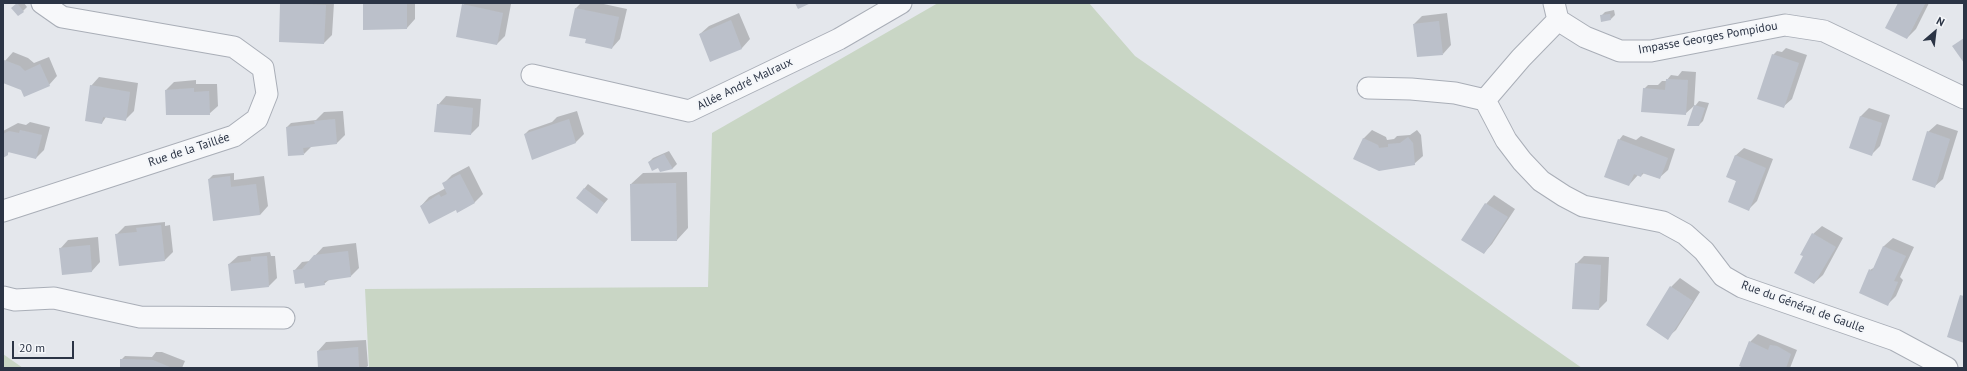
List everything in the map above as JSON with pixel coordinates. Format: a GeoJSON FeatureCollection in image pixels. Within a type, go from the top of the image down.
{"type":"FeatureCollection","features":[{"type":"Feature","properties":{"kind":"street","name":"Rue de la Taillée"},"geometry":{"type":"LineString","coordinates":[[3,211],[234,136],[256,119],[268,94],[263,68],[234,47],[62,17],[42,3]]}},
{"type":"Feature","properties":{"kind":"street","name":"Allée André Malraux"},"geometry":{"type":"LineString","coordinates":[[532,75],[688,111],[839,39],[901,3]]}},
{"type":"Feature","properties":{"kind":"street","name":"Impasse Georges Pompidou"},"geometry":{"type":"LineString","coordinates":[[1556,11],[1585,37],[1620,52],[1651,51],[1785,25],[1824,31],[1964,98]]}},
{"type":"Feature","properties":{"kind":"street"},"geometry":{"type":"LineString","coordinates":[[1368,88],[1411,89],[1455,93],[1485,100],[1556,11]]}},
{"type":"Feature","properties":{"kind":"street","name":"Rue du Général de Gaulle"},"geometry":{"type":"LineString","coordinates":[[1485,100],[1506,140],[1522,161],[1541,181],[1564,196],[1583,206],[1663,222],[1685,234],[1704,251],[1723,276],[1742,287],[1895,340],[1947,368]]}},
{"type":"Feature","properties":{"kind":"street"},"geometry":{"type":"LineString","coordinates":[[3,297],[15,300],[54,298],[140,317],[284,318]]}},
{"type":"Feature","properties":{"kind":"green space"},"geometry":{"type":"Polygon","coordinates":[[[938,3],[1089,3],[1135,56],[1582,368],[369,368],[365,289],[708,287],[712,133],[938,3]]]}},
{"type":"Feature","properties":{"kind":"green space"},"geometry":{"type":"Polygon","coordinates":[[[3,354],[23,368],[3,368],[3,354]]]}},
{"type":"Feature","properties":{"kind":"building"},"geometry":{"type":"Polygon","coordinates":[[[17,3],[24,12],[18,16],[11,8],[17,3]]]}},
{"type":"Feature","properties":{"kind":"building"},"geometry":{"type":"Polygon","coordinates":[[[280,3],[326,5],[324,44],[279,42],[280,3]]]}},
{"type":"Feature","properties":{"kind":"building"},"geometry":{"type":"Polygon","coordinates":[[[363,3],[407,3],[407,29],[363,30],[363,3]]]}},
{"type":"Feature","properties":{"kind":"building"},"geometry":{"type":"Polygon","coordinates":[[[795,3],[811,3],[798,9],[795,3]]]}},
{"type":"Feature","properties":{"kind":"building"},"geometry":{"type":"Polygon","coordinates":[[[1898,3],[1925,4],[1907,39],[1885,28],[1898,3]]]}},
{"type":"Feature","properties":{"kind":"building"},"geometry":{"type":"Polygon","coordinates":[[[462,4],[503,13],[497,45],[456,37],[462,4]]]}},
{"type":"Feature","properties":{"kind":"building"},"geometry":{"type":"Polygon","coordinates":[[[575,8],[619,17],[612,49],[585,43],[586,39],[569,36],[575,8]]]}},
{"type":"Feature","properties":{"kind":"building"},"geometry":{"type":"Polygon","coordinates":[[[1610,14],[1611,20],[1601,22],[1600,15],[1610,14]]]}},
{"type":"Feature","properties":{"kind":"building"},"geometry":{"type":"Polygon","coordinates":[[[731,20],[742,49],[710,62],[699,34],[731,20]]]}},
{"type":"Feature","properties":{"kind":"building"},"geometry":{"type":"Polygon","coordinates":[[[1439,21],[1443,55],[1417,57],[1413,24],[1439,21]]]}},
{"type":"Feature","properties":{"kind":"building"},"geometry":{"type":"Polygon","coordinates":[[[1964,38],[1964,63],[1952,46],[1964,38]]]}},
{"type":"Feature","properties":{"kind":"building"},"geometry":{"type":"Polygon","coordinates":[[[1772,54],[1799,63],[1784,108],[1757,99],[1772,54]]]}},
{"type":"Feature","properties":{"kind":"building"},"geometry":{"type":"Polygon","coordinates":[[[4,60],[20,66],[25,71],[40,64],[50,86],[24,97],[21,90],[3,83],[4,60]]]}},
{"type":"Feature","properties":{"kind":"building"},"geometry":{"type":"Polygon","coordinates":[[[1666,79],[1688,80],[1686,115],[1641,112],[1643,88],[1665,90],[1666,79]]]}},
{"type":"Feature","properties":{"kind":"building"},"geometry":{"type":"Polygon","coordinates":[[[90,85],[130,92],[126,121],[103,117],[102,124],[85,121],[90,85]]]}},
{"type":"Feature","properties":{"kind":"building"},"geometry":{"type":"Polygon","coordinates":[[[194,88],[194,92],[209,91],[210,115],[166,115],[165,90],[194,88]]]}},
{"type":"Feature","properties":{"kind":"building"},"geometry":{"type":"Polygon","coordinates":[[[437,104],[473,108],[471,135],[434,132],[437,104]]]}},
{"type":"Feature","properties":{"kind":"building"},"geometry":{"type":"Polygon","coordinates":[[[1694,105],[1705,108],[1699,126],[1687,126],[1694,105]]]}},
{"type":"Feature","properties":{"kind":"building"},"geometry":{"type":"Polygon","coordinates":[[[1860,116],[1882,123],[1872,156],[1849,148],[1860,116]]]}},
{"type":"Feature","properties":{"kind":"building"},"geometry":{"type":"Polygon","coordinates":[[[335,119],[337,144],[303,148],[304,155],[288,156],[286,127],[315,124],[314,121],[335,119]]]}},
{"type":"Feature","properties":{"kind":"building"},"geometry":{"type":"Polygon","coordinates":[[[569,119],[576,143],[532,160],[524,134],[569,119]]]}},
{"type":"Feature","properties":{"kind":"building"},"geometry":{"type":"Polygon","coordinates":[[[20,130],[42,135],[36,159],[8,152],[8,155],[3,158],[3,134],[9,131],[19,133],[20,130]]]}},
{"type":"Feature","properties":{"kind":"building"},"geometry":{"type":"Polygon","coordinates":[[[1927,131],[1950,139],[1935,188],[1912,180],[1927,131]]]}},
{"type":"Feature","properties":{"kind":"building"},"geometry":{"type":"Polygon","coordinates":[[[1408,137],[1413,143],[1415,165],[1379,171],[1353,159],[1363,138],[1378,145],[1379,148],[1388,147],[1388,144],[1400,143],[1408,137]]]}},
{"type":"Feature","properties":{"kind":"building"},"geometry":{"type":"Polygon","coordinates":[[[1618,139],[1668,158],[1660,179],[1642,173],[1641,177],[1634,174],[1629,186],[1604,177],[1618,139]]]}},
{"type":"Feature","properties":{"kind":"building"},"geometry":{"type":"Polygon","coordinates":[[[664,154],[673,169],[660,172],[658,168],[652,171],[648,162],[664,154]]]}},
{"type":"Feature","properties":{"kind":"building"},"geometry":{"type":"Polygon","coordinates":[[[1735,155],[1766,168],[1749,211],[1728,202],[1736,181],[1726,177],[1735,155]]]}},
{"type":"Feature","properties":{"kind":"building"},"geometry":{"type":"Polygon","coordinates":[[[460,174],[475,203],[457,213],[456,210],[429,224],[420,206],[439,194],[441,197],[447,194],[442,183],[460,174]]]}},
{"type":"Feature","properties":{"kind":"building"},"geometry":{"type":"Polygon","coordinates":[[[230,176],[231,187],[256,184],[260,215],[213,221],[208,179],[230,176]]]}},
{"type":"Feature","properties":{"kind":"building"},"geometry":{"type":"Polygon","coordinates":[[[676,183],[677,241],[631,241],[630,184],[676,183]]]}},
{"type":"Feature","properties":{"kind":"building"},"geometry":{"type":"Polygon","coordinates":[[[584,188],[604,203],[597,214],[576,198],[584,188]]]}},
{"type":"Feature","properties":{"kind":"building"},"geometry":{"type":"Polygon","coordinates":[[[1485,203],[1508,217],[1484,254],[1461,240],[1485,203]]]}},
{"type":"Feature","properties":{"kind":"building"},"geometry":{"type":"Polygon","coordinates":[[[161,225],[165,261],[119,266],[115,234],[137,232],[136,228],[161,225]]]}},
{"type":"Feature","properties":{"kind":"building"},"geometry":{"type":"Polygon","coordinates":[[[1812,233],[1836,247],[1814,284],[1794,273],[1803,256],[1800,255],[1812,233]]]}},
{"type":"Feature","properties":{"kind":"building"},"geometry":{"type":"Polygon","coordinates":[[[90,245],[92,272],[62,275],[59,248],[90,245]]]}},
{"type":"Feature","properties":{"kind":"building"},"geometry":{"type":"Polygon","coordinates":[[[1883,246],[1906,256],[1894,281],[1898,282],[1888,306],[1859,293],[1869,269],[1872,271],[1883,246]]]}},
{"type":"Feature","properties":{"kind":"building"},"geometry":{"type":"Polygon","coordinates":[[[348,251],[351,277],[324,281],[325,285],[305,288],[304,283],[295,284],[293,270],[302,269],[314,255],[348,251]]]}},
{"type":"Feature","properties":{"kind":"building"},"geometry":{"type":"Polygon","coordinates":[[[267,256],[269,287],[231,291],[228,264],[251,261],[251,257],[267,256]]]}},
{"type":"Feature","properties":{"kind":"building"},"geometry":{"type":"Polygon","coordinates":[[[1575,263],[1601,265],[1599,310],[1572,309],[1575,263]]]}},
{"type":"Feature","properties":{"kind":"building"},"geometry":{"type":"Polygon","coordinates":[[[1670,286],[1693,301],[1668,340],[1646,325],[1670,286]]]}},
{"type":"Feature","properties":{"kind":"building"},"geometry":{"type":"Polygon","coordinates":[[[1960,295],[1964,296],[1964,343],[1947,337],[1960,295]]]}},
{"type":"Feature","properties":{"kind":"building"},"geometry":{"type":"Polygon","coordinates":[[[1749,341],[1768,350],[1770,345],[1777,346],[1791,354],[1786,368],[1743,368],[1739,366],[1749,341]]]}},
{"type":"Feature","properties":{"kind":"building"},"geometry":{"type":"Polygon","coordinates":[[[358,347],[359,368],[318,368],[317,351],[358,347]]]}},
{"type":"Feature","properties":{"kind":"building"},"geometry":{"type":"Polygon","coordinates":[[[120,359],[153,360],[172,368],[120,368],[120,359]]]}}]}
